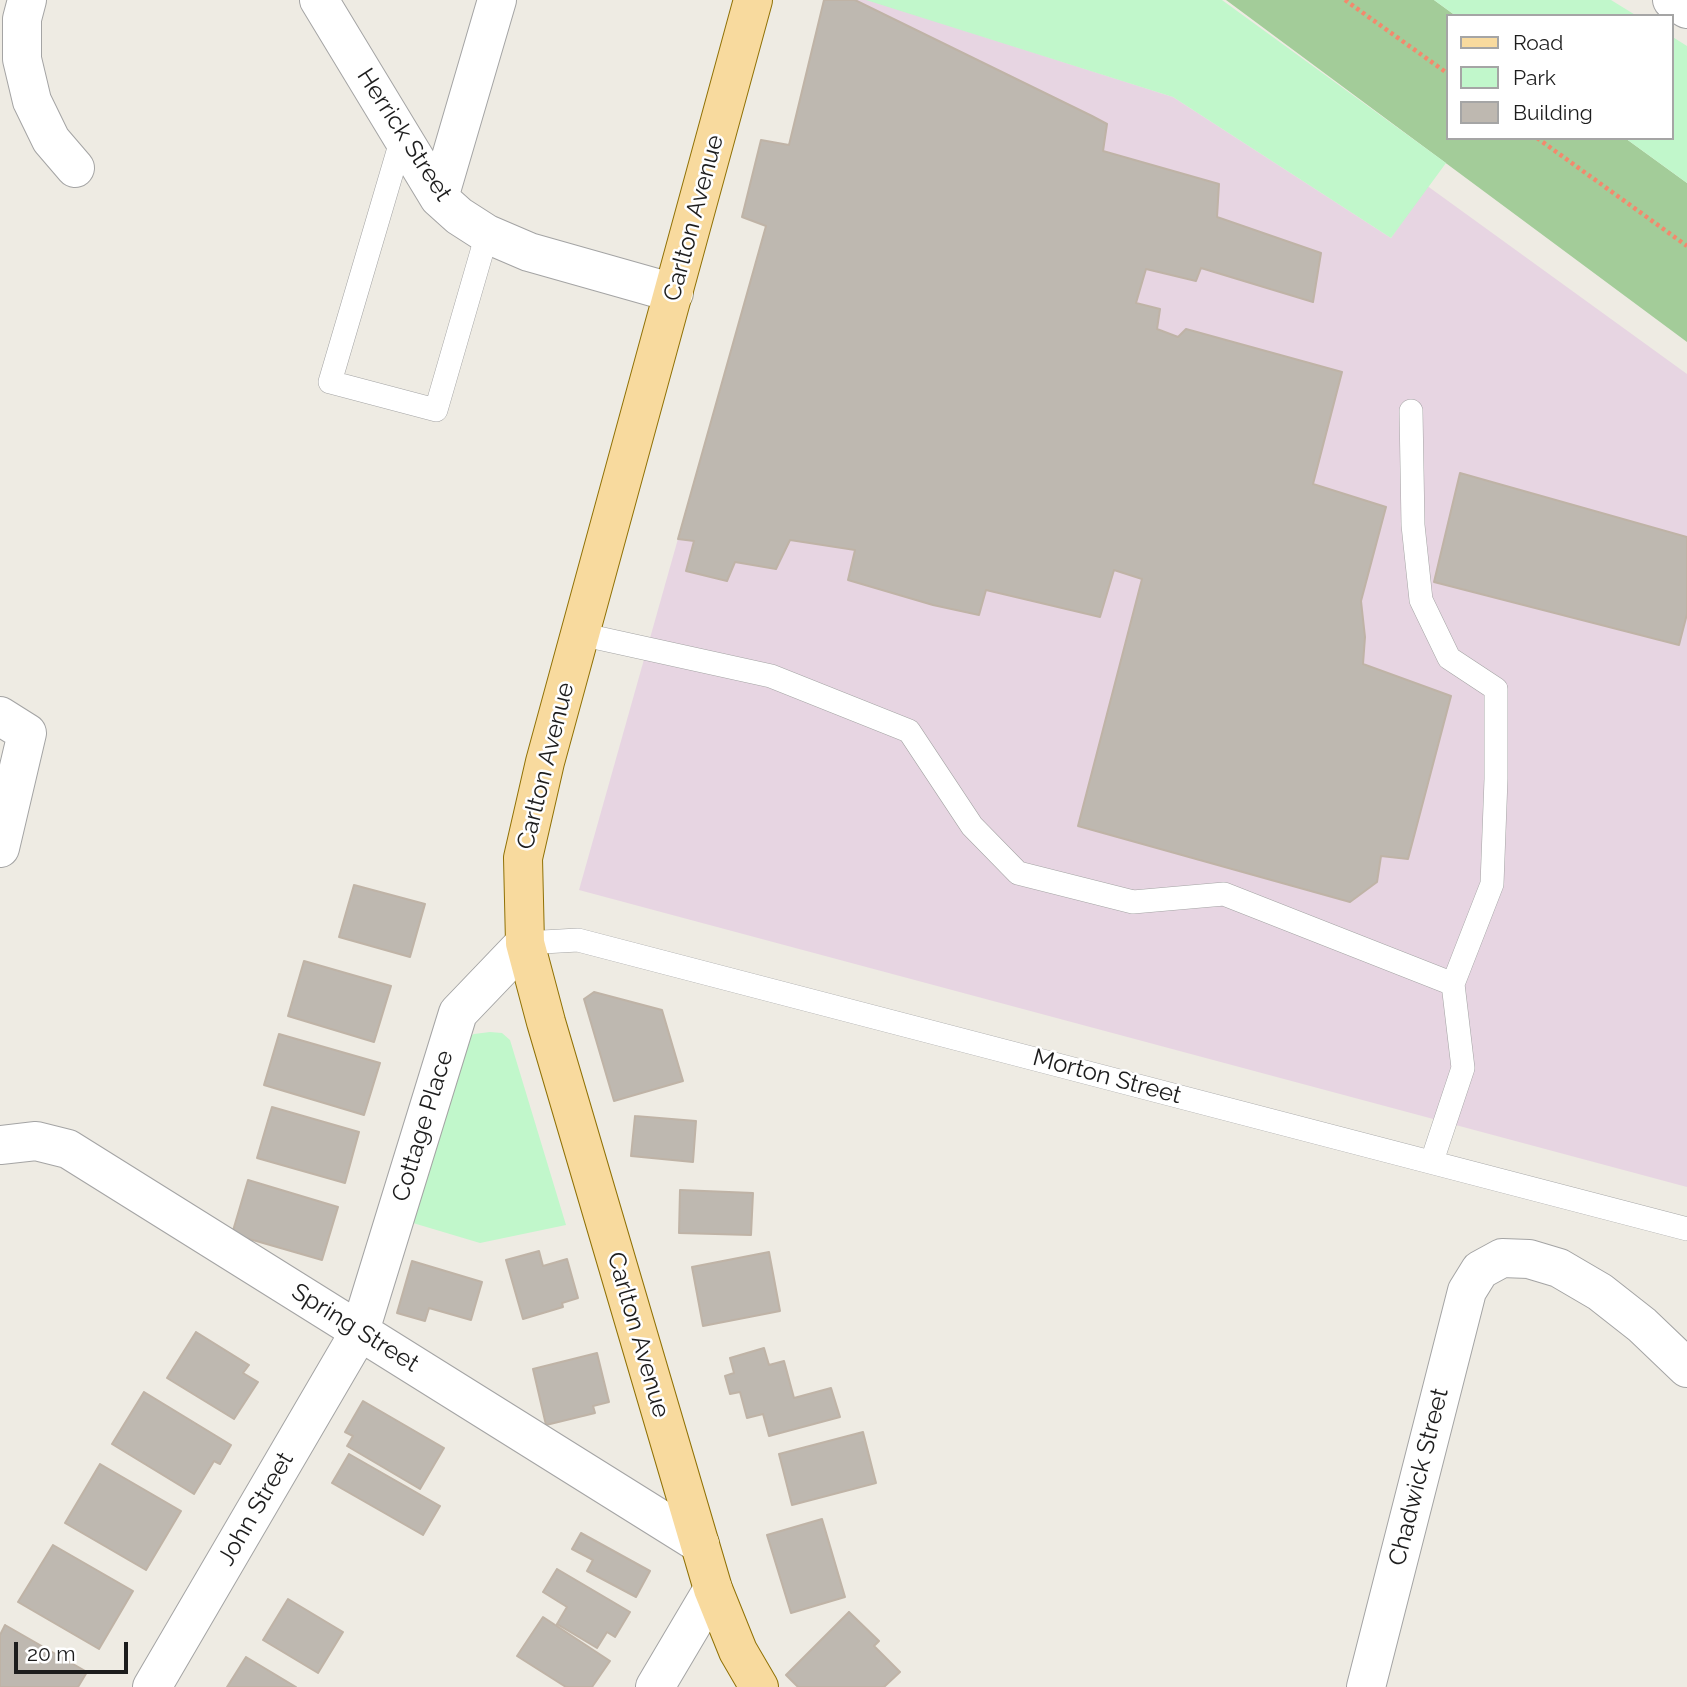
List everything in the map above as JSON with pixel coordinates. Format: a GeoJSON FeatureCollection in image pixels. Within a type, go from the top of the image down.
{"type":"FeatureCollection","features":[{"type":"Feature","properties":{"kind":"main road","name":"Carlton Avenue"},"geometry":{"type":"LineString","coordinates":[[753,0],[545,762],[523,858],[525,943],[546,1022],[713,1589],[738,1651],[759,1687]]}},
{"type":"Feature","properties":{"kind":"street"},"geometry":{"type":"LineString","coordinates":[[27,0],[22,19],[22,59],[32,101],[51,140],[75,168]]}},
{"type":"Feature","properties":{"kind":"street","name":"Herrick Street"},"geometry":{"type":"LineString","coordinates":[[319,0],[439,198],[459,216],[487,234],[529,252],[674,293]]}},
{"type":"Feature","properties":{"kind":"street"},"geometry":{"type":"LineString","coordinates":[[439,198],[497,0]]}},
{"type":"Feature","properties":{"kind":"street"},"geometry":{"type":"LineString","coordinates":[[1672,0],[1687,9]]}},
{"type":"Feature","properties":{"kind":"street"},"geometry":{"type":"LineString","coordinates":[[0,716],[27,733],[0,848]]}},
{"type":"Feature","properties":{"kind":"street","name":"Cottage Place"},"geometry":{"type":"LineString","coordinates":[[360,1331],[458,1013],[525,943]]}},
{"type":"Feature","properties":{"kind":"street","name":"Spring Street"},"geometry":{"type":"LineString","coordinates":[[0,1145],[36,1141],[68,1150],[700,1544]]}},
{"type":"Feature","properties":{"kind":"street","name":"Chadwick Street"},"geometry":{"type":"LineString","coordinates":[[1375,1681],[1467,1291],[1480,1270],[1502,1258],[1529,1259],[1559,1269],[1600,1292],[1642,1325],[1687,1368]]}},
{"type":"Feature","properties":{"kind":"street","name":"John Street"},"geometry":{"type":"LineString","coordinates":[[152,1687],[360,1331]]}},
{"type":"Feature","properties":{"kind":"street"},"geometry":{"type":"LineString","coordinates":[[655,1687],[713,1589]]}},
{"type":"Feature","properties":{"kind":"lane"},"geometry":{"type":"LineString","coordinates":[[402,138],[330,382],[436,410],[487,234]]}},
{"type":"Feature","properties":{"kind":"lane"},"geometry":{"type":"LineString","coordinates":[[1411,411],[1413,525],[1421,600],[1449,658],[1496,689],[1492,884],[1453,984],[1463,1068],[1432,1161]]}},
{"type":"Feature","properties":{"kind":"lane"},"geometry":{"type":"LineString","coordinates":[[580,634],[771,676],[909,731],[972,826],[1018,873],[1133,902],[1224,894],[1453,984]]}},
{"type":"Feature","properties":{"kind":"lane","name":"Morton Street"},"geometry":{"type":"LineString","coordinates":[[525,943],[578,940],[1687,1229]]}},
{"type":"Feature","properties":{"kind":"path"},"geometry":{"type":"LineString","coordinates":[[1345,0],[1446,73]]}},
{"type":"Feature","properties":{"kind":"path"},"geometry":{"type":"LineString","coordinates":[[1540,140],[1687,246]]}},
{"type":"Feature","properties":{"kind":"shaded area"},"geometry":{"type":"Polygon","coordinates":[[[824,0],[869,0],[1173,97],[1391,238],[1426,185],[1687,374],[1687,1187],[579,890],[789,145],[824,0]]]}},
{"type":"Feature","properties":{"kind":"green space"},"geometry":{"type":"Polygon","coordinates":[[[866,0],[1222,0],[1446,163],[1391,238],[1173,97],[866,0]]]}},
{"type":"Feature","properties":{"kind":"green space"},"geometry":{"type":"Polygon","coordinates":[[[1226,0],[1434,0],[1453,14],[1446,14],[1446,140],[1628,140],[1687,183],[1687,342],[1226,0]]]}},
{"type":"Feature","properties":{"kind":"green space"},"geometry":{"type":"Polygon","coordinates":[[[1434,0],[1611,0],[1634,14],[1453,14],[1434,0]]]}},
{"type":"Feature","properties":{"kind":"green space"},"geometry":{"type":"Polygon","coordinates":[[[1673,37],[1687,46],[1687,183],[1628,140],[1673,140],[1673,37]]]}},
{"type":"Feature","properties":{"kind":"green space"},"geometry":{"type":"Polygon","coordinates":[[[502,1033],[510,1040],[566,1225],[480,1243],[403,1220],[459,1042],[474,1034],[502,1033]]]}},
{"type":"Feature","properties":{"kind":"building"},"geometry":{"type":"Polygon","coordinates":[[[824,0],[855,0],[1092,116],[1107,124],[1103,151],[1219,184],[1217,217],[1321,253],[1313,302],[1201,268],[1196,281],[1146,269],[1136,303],[1160,309],[1157,329],[1178,337],[1186,329],[1342,372],[1313,484],[1386,507],[1361,601],[1365,637],[1363,664],[1451,696],[1408,859],[1381,856],[1377,882],[1350,902],[1078,826],[1142,579],[1114,570],[1100,617],[986,590],[979,615],[933,605],[848,580],[855,550],[790,540],[776,569],[735,562],[727,581],[686,571],[694,541],[678,539],[766,226],[742,217],[761,140],[789,145],[824,0]]]}},
{"type":"Feature","properties":{"kind":"building"},"geometry":{"type":"Polygon","coordinates":[[[1460,473],[1687,537],[1687,614],[1679,645],[1434,582],[1460,473]]]}},
{"type":"Feature","properties":{"kind":"building"},"geometry":{"type":"Polygon","coordinates":[[[354,885],[425,904],[410,957],[339,937],[354,885]]]}},
{"type":"Feature","properties":{"kind":"building"},"geometry":{"type":"Polygon","coordinates":[[[304,961],[391,986],[374,1042],[288,1016],[304,961]]]}},
{"type":"Feature","properties":{"kind":"building"},"geometry":{"type":"Polygon","coordinates":[[[594,992],[662,1010],[683,1081],[614,1101],[584,999],[594,992]]]}},
{"type":"Feature","properties":{"kind":"building"},"geometry":{"type":"Polygon","coordinates":[[[279,1034],[380,1063],[364,1115],[264,1085],[279,1034]]]}},
{"type":"Feature","properties":{"kind":"building"},"geometry":{"type":"Polygon","coordinates":[[[272,1107],[359,1132],[345,1183],[257,1158],[272,1107]]]}},
{"type":"Feature","properties":{"kind":"building"},"geometry":{"type":"Polygon","coordinates":[[[635,1116],[696,1121],[693,1162],[631,1156],[635,1116]]]}},
{"type":"Feature","properties":{"kind":"building"},"geometry":{"type":"Polygon","coordinates":[[[248,1180],[338,1207],[322,1260],[232,1234],[248,1180]]]}},
{"type":"Feature","properties":{"kind":"building"},"geometry":{"type":"Polygon","coordinates":[[[680,1190],[753,1193],[751,1235],[679,1233],[680,1190]]]}},
{"type":"Feature","properties":{"kind":"building"},"geometry":{"type":"Polygon","coordinates":[[[539,1251],[543,1266],[567,1259],[578,1298],[562,1303],[563,1307],[523,1319],[506,1260],[539,1251]]]}},
{"type":"Feature","properties":{"kind":"building"},"geometry":{"type":"Polygon","coordinates":[[[769,1252],[780,1311],[703,1326],[692,1267],[769,1252]]]}},
{"type":"Feature","properties":{"kind":"building"},"geometry":{"type":"Polygon","coordinates":[[[412,1261],[482,1282],[471,1320],[429,1308],[425,1321],[397,1313],[412,1261]]]}},
{"type":"Feature","properties":{"kind":"building"},"geometry":{"type":"Polygon","coordinates":[[[196,1332],[249,1365],[243,1373],[258,1382],[234,1419],[167,1378],[196,1332]]]}},
{"type":"Feature","properties":{"kind":"building"},"geometry":{"type":"Polygon","coordinates":[[[764,1348],[769,1365],[784,1361],[794,1398],[831,1388],[840,1417],[769,1436],[763,1414],[747,1418],[740,1392],[730,1394],[725,1376],[734,1373],[730,1358],[764,1348]]]}},
{"type":"Feature","properties":{"kind":"building"},"geometry":{"type":"Polygon","coordinates":[[[597,1353],[609,1402],[593,1406],[595,1413],[546,1425],[533,1369],[597,1353]]]}},
{"type":"Feature","properties":{"kind":"building"},"geometry":{"type":"Polygon","coordinates":[[[144,1392],[231,1445],[220,1464],[214,1461],[194,1494],[112,1444],[144,1392]]]}},
{"type":"Feature","properties":{"kind":"building"},"geometry":{"type":"Polygon","coordinates":[[[363,1401],[444,1448],[420,1489],[347,1446],[353,1436],[345,1432],[363,1401]]]}},
{"type":"Feature","properties":{"kind":"building"},"geometry":{"type":"Polygon","coordinates":[[[863,1432],[876,1483],[792,1505],[779,1454],[863,1432]]]}},
{"type":"Feature","properties":{"kind":"building"},"geometry":{"type":"Polygon","coordinates":[[[349,1454],[440,1506],[423,1535],[332,1483],[349,1454]]]}},
{"type":"Feature","properties":{"kind":"building"},"geometry":{"type":"Polygon","coordinates":[[[100,1464],[181,1511],[146,1570],[65,1523],[100,1464]]]}},
{"type":"Feature","properties":{"kind":"building"},"geometry":{"type":"Polygon","coordinates":[[[822,1519],[845,1597],[791,1613],[767,1535],[822,1519]]]}},
{"type":"Feature","properties":{"kind":"building"},"geometry":{"type":"Polygon","coordinates":[[[581,1533],[650,1571],[636,1597],[587,1571],[593,1560],[572,1549],[581,1533]]]}},
{"type":"Feature","properties":{"kind":"building"},"geometry":{"type":"Polygon","coordinates":[[[53,1545],[133,1591],[99,1649],[18,1602],[53,1545]]]}},
{"type":"Feature","properties":{"kind":"building"},"geometry":{"type":"Polygon","coordinates":[[[557,1569],[630,1612],[615,1637],[607,1632],[597,1648],[557,1624],[567,1607],[543,1592],[557,1569]]]}},
{"type":"Feature","properties":{"kind":"building"},"geometry":{"type":"Polygon","coordinates":[[[288,1599],[343,1632],[318,1673],[263,1640],[288,1599]]]}},
{"type":"Feature","properties":{"kind":"building"},"geometry":{"type":"Polygon","coordinates":[[[849,1612],[879,1641],[874,1646],[900,1672],[884,1687],[798,1687],[786,1675],[849,1612]]]}},
{"type":"Feature","properties":{"kind":"building"},"geometry":{"type":"Polygon","coordinates":[[[543,1617],[610,1661],[592,1687],[566,1687],[517,1656],[543,1617]]]}},
{"type":"Feature","properties":{"kind":"building"},"geometry":{"type":"Polygon","coordinates":[[[5,1625],[87,1672],[78,1687],[0,1687],[0,1635],[5,1625]]]}},
{"type":"Feature","properties":{"kind":"building"},"geometry":{"type":"Polygon","coordinates":[[[246,1657],[296,1687],[227,1687],[246,1657]]]}}]}
